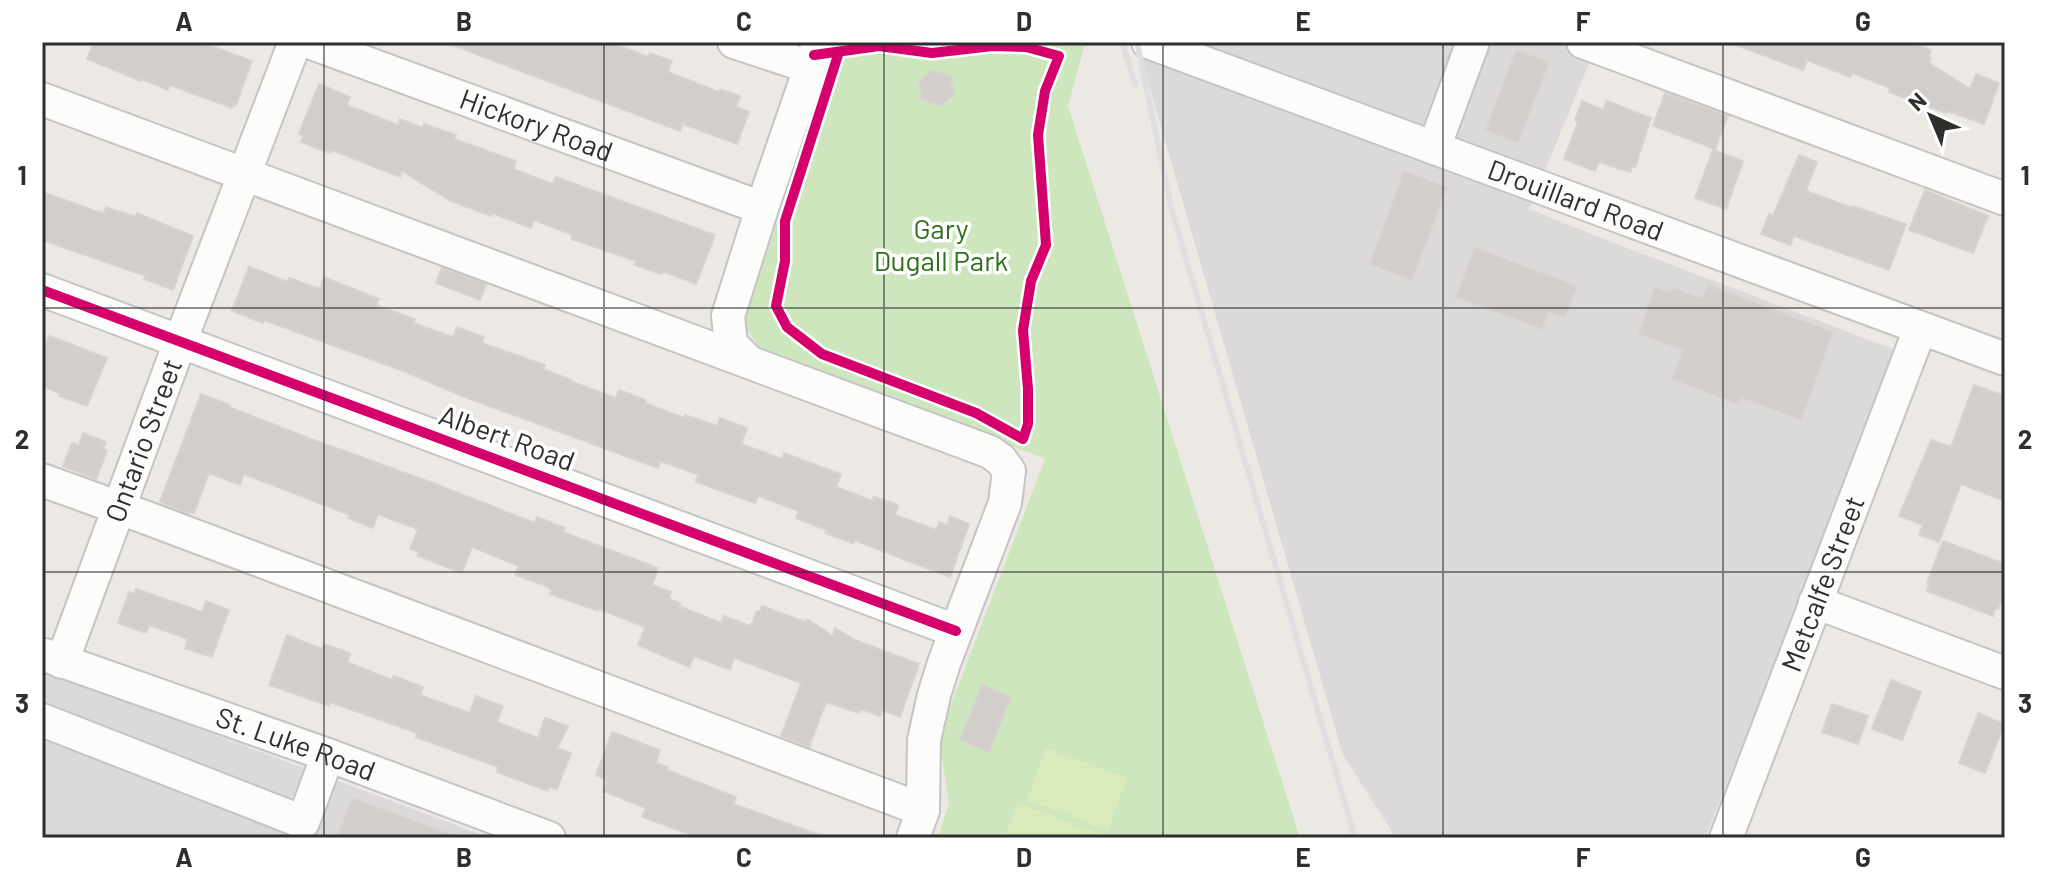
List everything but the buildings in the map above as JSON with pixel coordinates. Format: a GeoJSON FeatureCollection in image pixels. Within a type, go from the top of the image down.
{"type":"FeatureCollection","features":[{"type":"Feature","properties":{"kind":"street","name":"Ontario Street"},"geometry":{"type":"LineString","coordinates":[[52,658],[120,509],[180,342],[295,42]]}},
{"type":"Feature","properties":{"kind":"street","name":"Hickory Road"},"geometry":{"type":"LineString","coordinates":[[309,42],[762,208]]}},
{"type":"Feature","properties":{"kind":"street"},"geometry":{"type":"LineString","coordinates":[[734,42],[814,54],[728,316],[731,344],[749,362]]}},
{"type":"Feature","properties":{"kind":"street","name":"Drouillard Road"},"geometry":{"type":"LineString","coordinates":[[1148,42],[2005,359]]}},
{"type":"Feature","properties":{"kind":"street"},"geometry":{"type":"LineString","coordinates":[[1434,148],[1473,42]]}},
{"type":"Feature","properties":{"kind":"street"},"geometry":{"type":"LineString","coordinates":[[1583,42],[2005,199]]}},
{"type":"Feature","properties":{"kind":"street"},"geometry":{"type":"LineString","coordinates":[[42,99],[990,452],[1009,471],[1005,503],[934,695],[924,740],[918,824],[162,524],[42,480]]}},
{"type":"Feature","properties":{"kind":"street","name":"Albert Road"},"geometry":{"type":"LineString","coordinates":[[42,290],[956,631]]}},
{"type":"Feature","properties":{"kind":"street","name":"Metcalfe Street"},"geometry":{"type":"LineString","coordinates":[[1726,838],[1920,329]]}},
{"type":"Feature","properties":{"kind":"street"},"geometry":{"type":"LineString","coordinates":[[1815,602],[2005,673]]}},
{"type":"Feature","properties":{"kind":"street","name":"St. Luke Road"},"geometry":{"type":"LineString","coordinates":[[52,658],[328,755],[549,838]]}},
{"type":"Feature","properties":{"kind":"street"},"geometry":{"type":"LineString","coordinates":[[42,720],[303,822],[328,755]]}},
{"type":"Feature","properties":{"kind":"shaded area"},"geometry":{"type":"Polygon","coordinates":[[[1139,42],[1641,42],[1632,65],[1595,49],[1529,209],[1898,351],[1705,838],[1394,838],[1343,755],[1139,42]]]}},
{"type":"Feature","properties":{"kind":"shaded area"},"geometry":{"type":"Polygon","coordinates":[[[42,670],[490,838],[42,838],[42,670]]]}},
{"type":"Feature","properties":{"kind":"green space","name":"Gary Dugall Park"},"geometry":{"type":"Polygon","coordinates":[[[837,42],[1085,44],[1068,106],[1300,838],[938,838],[949,804],[939,736],[1045,459],[760,349],[743,323],[837,42]]]}},
{"type":"Feature","properties":{"kind":"green space"},"geometry":{"type":"Polygon","coordinates":[[[1046,748],[1127,778],[1108,830],[1027,800],[1046,748]]]}},
{"type":"Feature","properties":{"kind":"green space"},"geometry":{"type":"Polygon","coordinates":[[[1018,803],[1111,838],[1004,838],[1018,803]]]}},
{"type":"Feature","properties":{"kind":"railway"},"geometry":{"type":"LineString","coordinates":[[1122,42],[1135,84]]}},
{"type":"Feature","properties":{"kind":"railway"},"geometry":{"type":"LineString","coordinates":[[1137,42],[1171,207],[1355,838]]}},
{"type":"Feature","properties":{"kind":"cycle path"},"geometry":{"type":"LineString","coordinates":[[814,55],[879,46],[932,53],[992,46],[1026,47],[1059,56],[1045,91],[1038,135],[1046,245],[1031,281],[1023,330],[1028,389],[1028,424],[1023,439],[976,413],[822,354],[787,327],[776,306],[785,261],[785,221],[839,52]]}},
{"type":"Feature","properties":{"kind":"cycle path"},"geometry":{"type":"LineString","coordinates":[[42,290],[956,631]]}}]}
